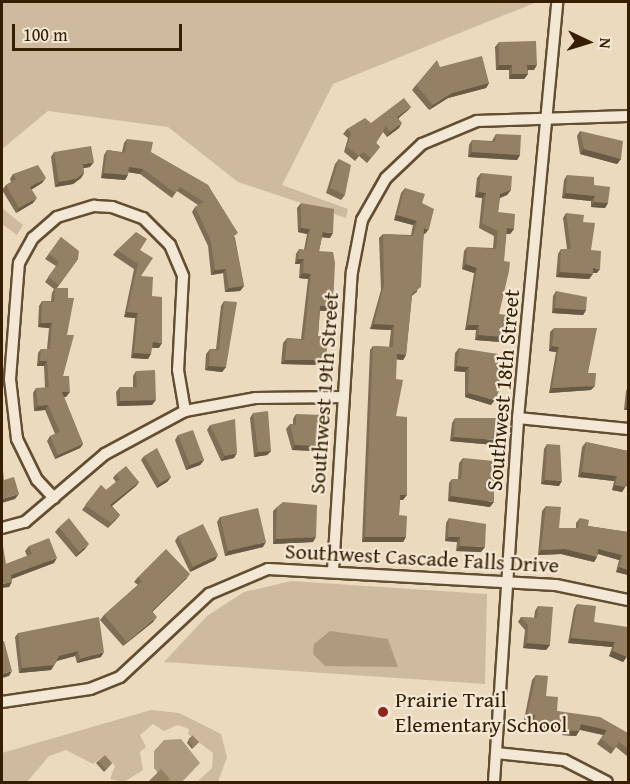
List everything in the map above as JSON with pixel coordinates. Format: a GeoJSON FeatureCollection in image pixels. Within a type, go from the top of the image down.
{"type":"FeatureCollection","features":[{"type":"Feature","properties":{"kind":"street","name":"Southwest 18th Street"},"geometry":{"type":"LineString","coordinates":[[494,783],[518,417],[549,118],[557,2]]}},
{"type":"Feature","properties":{"kind":"street"},"geometry":{"type":"LineString","coordinates":[[549,118],[628,116]]}},
{"type":"Feature","properties":{"kind":"street","name":"Southwest 19th Street"},"geometry":{"type":"LineString","coordinates":[[333,570],[352,272],[362,220],[402,159],[437,136],[493,118],[549,118]]}},
{"type":"Feature","properties":{"kind":"street"},"geometry":{"type":"LineString","coordinates":[[54,498],[37,480],[17,439],[10,379],[19,263],[33,238],[57,217],[112,207],[143,218],[170,244],[183,276],[178,370],[184,411]]}},
{"type":"Feature","properties":{"kind":"street"},"geometry":{"type":"LineString","coordinates":[[2,528],[25,522],[113,449],[184,411],[255,398],[344,397]]}},
{"type":"Feature","properties":{"kind":"street"},"geometry":{"type":"LineString","coordinates":[[518,417],[628,429]]}},
{"type":"Feature","properties":{"kind":"street","name":"Southwest Cascade Falls Drive"},"geometry":{"type":"LineString","coordinates":[[2,702],[90,689],[120,677],[209,594],[242,577],[268,569],[333,570],[575,586],[628,600]]}},
{"type":"Feature","properties":{"kind":"street"},"geometry":{"type":"LineString","coordinates":[[496,753],[564,760],[607,783]]}},
{"type":"Feature","properties":{"kind":"shaded area"},"geometry":{"type":"Polygon","coordinates":[[[2,2],[537,2],[333,84],[282,185],[348,209],[346,218],[238,182],[168,127],[48,111],[2,149],[2,2]]]}},
{"type":"Feature","properties":{"kind":"shaded area"},"geometry":{"type":"Polygon","coordinates":[[[2,208],[23,225],[17,235],[2,224],[2,208]]]}},
{"type":"Feature","properties":{"kind":"shaded area"},"geometry":{"type":"Polygon","coordinates":[[[291,581],[487,594],[485,684],[164,662],[207,616],[244,592],[291,581]]]}},
{"type":"Feature","properties":{"kind":"shaded area"},"geometry":{"type":"Polygon","coordinates":[[[330,631],[388,639],[398,667],[325,666],[313,654],[314,644],[330,631]]]}},
{"type":"Feature","properties":{"kind":"shaded area"},"geometry":{"type":"Polygon","coordinates":[[[151,710],[179,713],[221,734],[227,757],[218,782],[197,782],[212,768],[213,753],[188,734],[189,729],[178,725],[164,731],[153,724],[140,735],[146,747],[140,752],[143,770],[124,782],[110,779],[115,766],[105,755],[93,764],[66,750],[49,756],[27,782],[2,782],[2,753],[151,710]]]}},
{"type":"Feature","properties":{"kind":"shaded area"},"geometry":{"type":"Polygon","coordinates":[[[181,739],[200,763],[182,782],[165,782],[154,768],[154,751],[164,740],[181,739]]]}},
{"type":"Feature","properties":{"kind":"building"},"geometry":{"type":"Polygon","coordinates":[[[536,41],[537,65],[527,65],[528,74],[512,74],[512,65],[499,65],[499,42],[536,41]]]}},
{"type":"Feature","properties":{"kind":"building"},"geometry":{"type":"Polygon","coordinates":[[[482,56],[489,83],[452,93],[433,105],[416,85],[437,60],[440,67],[482,56]]]}},
{"type":"Feature","properties":{"kind":"building"},"geometry":{"type":"Polygon","coordinates":[[[404,98],[411,107],[397,117],[402,123],[390,132],[386,126],[376,143],[380,147],[371,158],[363,152],[359,156],[347,147],[351,133],[347,129],[365,118],[371,123],[404,98]]]}},
{"type":"Feature","properties":{"kind":"building"},"geometry":{"type":"Polygon","coordinates":[[[580,131],[623,141],[621,159],[584,149],[580,131]]]}},
{"type":"Feature","properties":{"kind":"building"},"geometry":{"type":"Polygon","coordinates":[[[496,134],[521,135],[520,155],[472,152],[472,140],[495,142],[496,134]]]}},
{"type":"Feature","properties":{"kind":"building"},"geometry":{"type":"Polygon","coordinates":[[[127,139],[153,142],[151,152],[208,185],[238,233],[234,236],[244,286],[229,288],[226,269],[215,270],[211,241],[195,207],[204,202],[180,187],[175,193],[143,169],[129,167],[128,175],[104,173],[107,150],[125,153],[127,139]]]}},
{"type":"Feature","properties":{"kind":"building"},"geometry":{"type":"Polygon","coordinates":[[[91,146],[94,162],[83,164],[84,173],[76,179],[59,182],[54,152],[91,146]]]}},
{"type":"Feature","properties":{"kind":"building"},"geometry":{"type":"Polygon","coordinates":[[[339,159],[351,165],[345,195],[330,188],[339,159]]]}},
{"type":"Feature","properties":{"kind":"building"},"geometry":{"type":"Polygon","coordinates":[[[38,165],[46,178],[30,187],[37,198],[19,208],[6,185],[16,179],[13,174],[38,165]]]}},
{"type":"Feature","properties":{"kind":"building"},"geometry":{"type":"Polygon","coordinates":[[[481,173],[512,176],[511,190],[500,194],[498,212],[515,214],[514,229],[507,228],[504,261],[510,262],[499,314],[506,315],[504,337],[479,335],[479,325],[468,325],[477,268],[466,264],[467,247],[496,249],[498,231],[482,223],[486,193],[479,192],[481,173]]]}},
{"type":"Feature","properties":{"kind":"building"},"geometry":{"type":"Polygon","coordinates":[[[567,175],[594,177],[594,185],[610,187],[608,203],[594,202],[595,196],[566,193],[567,175]]]}},
{"type":"Feature","properties":{"kind":"building"},"geometry":{"type":"Polygon","coordinates":[[[405,188],[425,194],[422,203],[434,209],[429,229],[424,228],[421,287],[412,293],[406,355],[397,354],[396,379],[403,380],[396,416],[407,417],[407,495],[400,495],[399,515],[407,516],[406,537],[365,537],[373,346],[393,347],[394,325],[374,324],[384,285],[383,234],[413,236],[417,221],[397,215],[405,188]]]}},
{"type":"Feature","properties":{"kind":"building"},"geometry":{"type":"Polygon","coordinates":[[[301,203],[334,209],[333,233],[323,232],[319,251],[333,252],[335,263],[333,306],[320,306],[318,336],[328,337],[326,360],[285,360],[287,338],[304,340],[311,274],[303,273],[304,259],[298,259],[299,249],[306,250],[310,229],[301,228],[301,203]]]}},
{"type":"Feature","properties":{"kind":"building"},"geometry":{"type":"Polygon","coordinates":[[[566,213],[584,215],[583,222],[595,223],[591,250],[601,251],[600,269],[593,268],[593,274],[560,272],[561,249],[571,249],[566,213]]]}},
{"type":"Feature","properties":{"kind":"building"},"geometry":{"type":"Polygon","coordinates":[[[136,232],[147,239],[140,250],[153,258],[141,276],[153,277],[152,296],[162,297],[162,343],[153,342],[151,354],[134,353],[138,313],[127,312],[138,264],[117,250],[136,232]]]}},
{"type":"Feature","properties":{"kind":"building"},"geometry":{"type":"Polygon","coordinates":[[[61,237],[79,251],[78,259],[59,285],[48,277],[59,262],[49,254],[61,237]]]}},
{"type":"Feature","properties":{"kind":"building"},"geometry":{"type":"Polygon","coordinates":[[[55,288],[68,288],[68,298],[74,298],[67,335],[74,335],[63,376],[69,376],[70,392],[62,392],[83,444],[58,455],[50,436],[60,432],[48,405],[38,406],[36,388],[49,387],[47,361],[40,361],[41,349],[50,349],[52,323],[41,323],[42,301],[54,302],[55,288]]]}},
{"type":"Feature","properties":{"kind":"building"},"geometry":{"type":"Polygon","coordinates":[[[556,291],[587,297],[586,310],[555,308],[556,291]]]}},
{"type":"Feature","properties":{"kind":"building"},"geometry":{"type":"Polygon","coordinates":[[[224,301],[237,302],[226,367],[209,366],[210,349],[219,350],[224,301]]]}},
{"type":"Feature","properties":{"kind":"building"},"geometry":{"type":"Polygon","coordinates":[[[554,328],[597,328],[588,373],[596,373],[595,386],[552,388],[559,347],[552,346],[554,328]]]}},
{"type":"Feature","properties":{"kind":"building"},"geometry":{"type":"Polygon","coordinates":[[[459,348],[498,354],[500,389],[495,400],[468,393],[469,367],[457,366],[459,348]]]}},
{"type":"Feature","properties":{"kind":"building"},"geometry":{"type":"Polygon","coordinates":[[[155,370],[156,400],[120,401],[120,387],[137,387],[136,371],[155,370]]]}},
{"type":"Feature","properties":{"kind":"building"},"geometry":{"type":"Polygon","coordinates":[[[268,411],[271,451],[258,452],[253,413],[268,411]]]}},
{"type":"Feature","properties":{"kind":"building"},"geometry":{"type":"Polygon","coordinates":[[[296,414],[322,415],[320,446],[295,445],[290,424],[296,425],[296,414]]]}},
{"type":"Feature","properties":{"kind":"building"},"geometry":{"type":"Polygon","coordinates":[[[455,418],[500,418],[498,440],[454,437],[455,418]]]}},
{"type":"Feature","properties":{"kind":"building"},"geometry":{"type":"Polygon","coordinates":[[[235,419],[237,453],[225,456],[210,425],[235,419]]]}},
{"type":"Feature","properties":{"kind":"building"},"geometry":{"type":"Polygon","coordinates":[[[193,430],[204,460],[190,465],[178,435],[193,430]]]}},
{"type":"Feature","properties":{"kind":"building"},"geometry":{"type":"Polygon","coordinates":[[[586,442],[628,451],[628,481],[625,487],[615,485],[617,476],[582,472],[586,442]]]}},
{"type":"Feature","properties":{"kind":"building"},"geometry":{"type":"Polygon","coordinates":[[[547,444],[560,445],[562,481],[545,480],[547,444]]]}},
{"type":"Feature","properties":{"kind":"building"},"geometry":{"type":"Polygon","coordinates":[[[157,448],[171,477],[160,483],[144,456],[157,448]]]}},
{"type":"Feature","properties":{"kind":"building"},"geometry":{"type":"Polygon","coordinates":[[[463,458],[494,461],[494,502],[451,496],[452,479],[461,479],[463,458]]]}},
{"type":"Feature","properties":{"kind":"building"},"geometry":{"type":"Polygon","coordinates":[[[2,462],[4,480],[14,477],[19,494],[2,499],[2,462]]]}},
{"type":"Feature","properties":{"kind":"building"},"geometry":{"type":"Polygon","coordinates":[[[126,466],[139,482],[110,505],[120,515],[111,523],[85,505],[101,485],[106,490],[120,479],[116,474],[126,466]]]}},
{"type":"Feature","properties":{"kind":"building"},"geometry":{"type":"Polygon","coordinates":[[[283,502],[317,505],[316,537],[276,539],[277,507],[283,502]]]}},
{"type":"Feature","properties":{"kind":"building"},"geometry":{"type":"Polygon","coordinates":[[[546,506],[561,507],[559,528],[578,528],[580,518],[589,520],[588,526],[628,532],[628,570],[619,567],[622,555],[598,549],[597,557],[565,549],[541,550],[546,506]]]}},
{"type":"Feature","properties":{"kind":"building"},"geometry":{"type":"Polygon","coordinates":[[[258,508],[266,542],[228,551],[220,517],[258,508]]]}},
{"type":"Feature","properties":{"kind":"building"},"geometry":{"type":"Polygon","coordinates":[[[69,518],[89,544],[79,552],[59,527],[69,518]]]}},
{"type":"Feature","properties":{"kind":"building"},"geometry":{"type":"Polygon","coordinates":[[[449,518],[486,524],[485,547],[460,546],[460,537],[448,537],[449,518]]]}},
{"type":"Feature","properties":{"kind":"building"},"geometry":{"type":"Polygon","coordinates":[[[203,524],[218,555],[193,567],[178,536],[203,524]]]}},
{"type":"Feature","properties":{"kind":"building"},"geometry":{"type":"Polygon","coordinates":[[[49,538],[57,558],[11,575],[12,582],[2,584],[2,546],[6,564],[32,554],[29,546],[49,538]]]}},
{"type":"Feature","properties":{"kind":"building"},"geometry":{"type":"Polygon","coordinates":[[[166,549],[190,574],[152,611],[157,617],[127,642],[104,615],[142,581],[138,577],[166,549]]]}},
{"type":"Feature","properties":{"kind":"building"},"geometry":{"type":"Polygon","coordinates":[[[577,604],[596,606],[594,622],[628,627],[627,657],[613,651],[615,642],[571,638],[577,604]]]}},
{"type":"Feature","properties":{"kind":"building"},"geometry":{"type":"Polygon","coordinates":[[[538,606],[553,607],[550,645],[527,643],[528,625],[521,617],[537,618],[538,606]]]}},
{"type":"Feature","properties":{"kind":"building"},"geometry":{"type":"Polygon","coordinates":[[[99,617],[104,652],[80,659],[78,651],[59,656],[54,665],[22,668],[18,633],[99,617]]]}},
{"type":"Feature","properties":{"kind":"building"},"geometry":{"type":"Polygon","coordinates":[[[2,641],[4,641],[12,671],[2,674],[2,641]]]}},
{"type":"Feature","properties":{"kind":"building"},"geometry":{"type":"Polygon","coordinates":[[[536,675],[548,676],[546,696],[558,697],[557,711],[600,717],[628,733],[628,749],[619,742],[614,749],[601,739],[607,730],[581,724],[579,731],[565,730],[566,724],[536,724],[535,715],[527,715],[536,675]]]}},
{"type":"Feature","properties":{"kind":"building"},"geometry":{"type":"Polygon","coordinates":[[[192,735],[199,742],[193,747],[189,741],[192,735]]]}},
{"type":"Feature","properties":{"kind":"building"},"geometry":{"type":"Polygon","coordinates":[[[105,755],[112,763],[106,770],[98,761],[105,755]]]}},
{"type":"Feature","properties":{"kind":"building"},"geometry":{"type":"Polygon","coordinates":[[[161,769],[170,779],[165,783],[147,783],[161,769]]]}},
{"type":"Feature","properties":{"kind":"building"},"geometry":{"type":"Polygon","coordinates":[[[530,781],[549,782],[549,783],[530,783],[530,781]]]}},
{"type":"Feature","properties":{"kind":"place","name":"Prairie Trail Elementary School"},"geometry":{"type":"Point","coordinates":[383,712]}}]}
